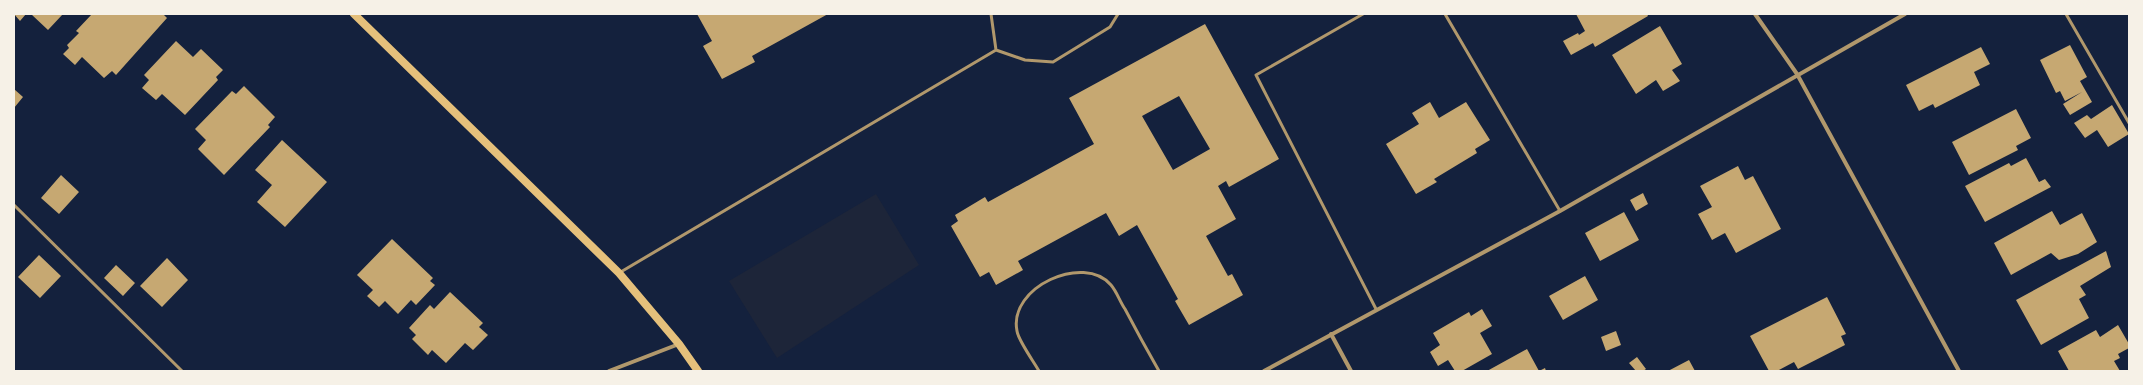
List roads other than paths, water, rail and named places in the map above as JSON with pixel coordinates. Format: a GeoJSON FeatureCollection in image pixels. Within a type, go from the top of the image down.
{"type":"FeatureCollection","features":[{"type":"Feature","properties":{"kind":"main road"},"geometry":{"type":"LineString","coordinates":[[354,14],[619,273],[679,344],[698,371]]}},
{"type":"Feature","properties":{"kind":"street"},"geometry":{"type":"LineString","coordinates":[[1755,14],[1798,74],[1959,371]]}},
{"type":"Feature","properties":{"kind":"street"},"geometry":{"type":"LineString","coordinates":[[1264,371],[1560,211],[1905,14]]}},
{"type":"Feature","properties":{"kind":"street"},"geometry":{"type":"LineString","coordinates":[[1331,334],[1351,371]]}},
{"type":"Feature","properties":{"kind":"street"},"geometry":{"type":"LineString","coordinates":[[609,371],[679,344]]}},
{"type":"Feature","properties":{"kind":"lane"},"geometry":{"type":"LineString","coordinates":[[990,14],[996,50]]}},
{"type":"Feature","properties":{"kind":"lane"},"geometry":{"type":"LineString","coordinates":[[619,273],[996,50],[1025,60],[1053,62],[1110,27],[1118,14]]}},
{"type":"Feature","properties":{"kind":"lane"},"geometry":{"type":"LineString","coordinates":[[1363,14],[1256,75],[1376,310]]}},
{"type":"Feature","properties":{"kind":"lane"},"geometry":{"type":"LineString","coordinates":[[1445,14],[1560,211]]}},
{"type":"Feature","properties":{"kind":"lane"},"geometry":{"type":"LineString","coordinates":[[2066,14],[2129,124]]}},
{"type":"Feature","properties":{"kind":"lane"},"geometry":{"type":"LineString","coordinates":[[14,205],[182,371]]}},
{"type":"Feature","properties":{"kind":"lane"},"geometry":{"type":"LineString","coordinates":[[1039,371],[1017,332],[1018,313],[1027,296],[1039,285],[1058,276],[1080,272],[1097,276],[1111,284],[1158,371]]}}]}
